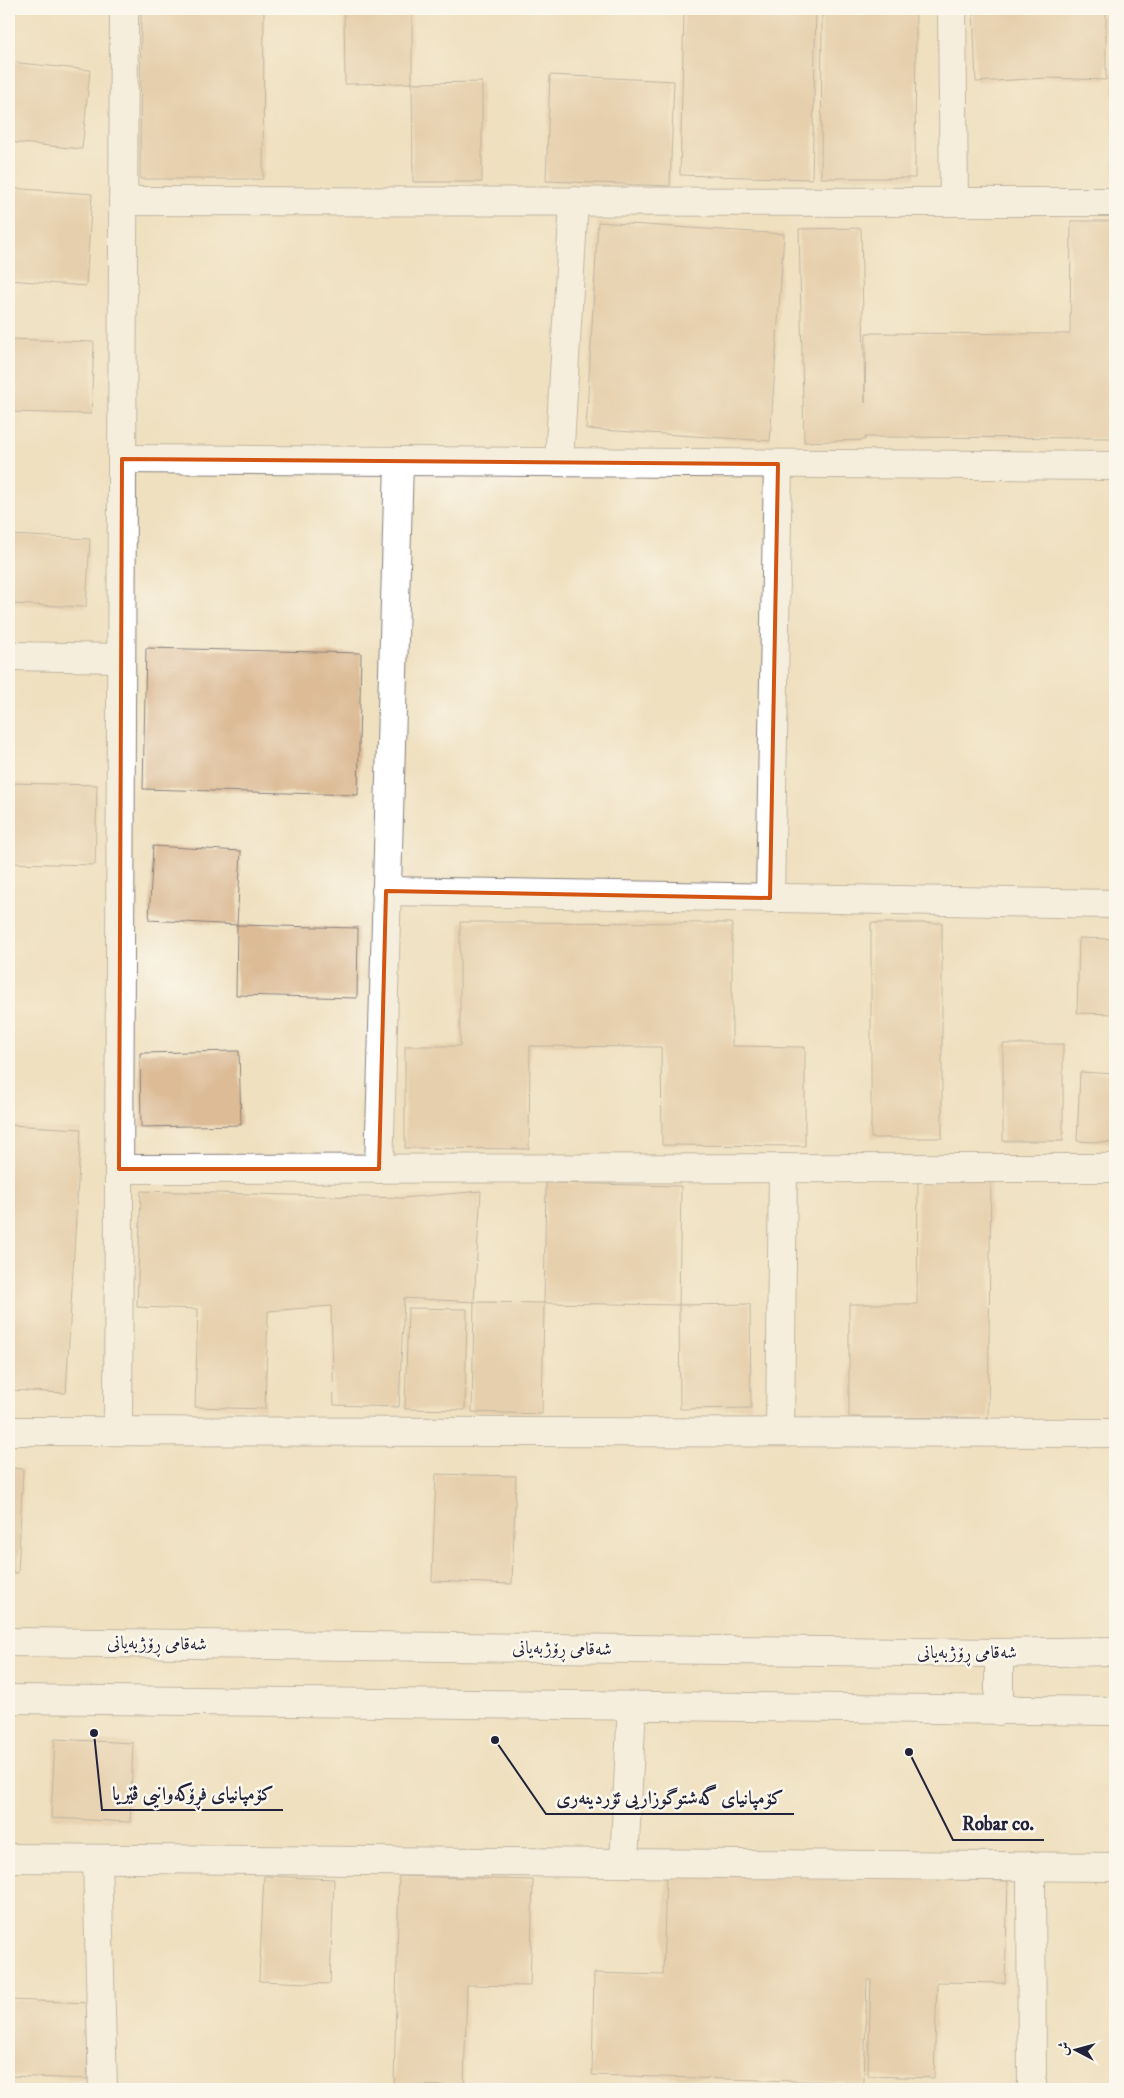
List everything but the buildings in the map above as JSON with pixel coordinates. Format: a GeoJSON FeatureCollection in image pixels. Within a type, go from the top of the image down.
{"type":"FeatureCollection","features":[{"type":"Feature","properties":{"kind":"street"},"geometry":{"type":"LineString","coordinates":[[118,1431],[124,9]]}},
{"type":"Feature","properties":{"kind":"street"},"geometry":{"type":"LineString","coordinates":[[952,9],[954,202]]}},
{"type":"Feature","properties":{"kind":"street"},"geometry":{"type":"LineString","coordinates":[[123,201],[1115,202]]}},
{"type":"Feature","properties":{"kind":"street"},"geometry":{"type":"LineString","coordinates":[[559,462],[574,201]]}},
{"type":"Feature","properties":{"kind":"street"},"geometry":{"type":"LineString","coordinates":[[122,459],[1115,466]]}},
{"type":"Feature","properties":{"kind":"street"},"geometry":{"type":"LineString","coordinates":[[379,1169],[399,461]]}},
{"type":"Feature","properties":{"kind":"street"},"geometry":{"type":"LineString","coordinates":[[770,898],[778,464]]}},
{"type":"Feature","properties":{"kind":"street"},"geometry":{"type":"LineString","coordinates":[[9,656],[121,658]]}},
{"type":"Feature","properties":{"kind":"street"},"geometry":{"type":"LineString","coordinates":[[386,891],[1115,904]]}},
{"type":"Feature","properties":{"kind":"street"},"geometry":{"type":"LineString","coordinates":[[780,1432],[783,1168]]}},
{"type":"Feature","properties":{"kind":"street"},"geometry":{"type":"LineString","coordinates":[[119,1169],[1115,1168]]}},
{"type":"Feature","properties":{"kind":"street"},"geometry":{"type":"LineString","coordinates":[[9,1430],[1115,1433]]}},
{"type":"Feature","properties":{"kind":"street","name":"شەقامی ڕۆژبەیانی"},"geometry":{"type":"LineString","coordinates":[[9,1642],[999,1653],[1115,1651]]}},
{"type":"Feature","properties":{"kind":"street"},"geometry":{"type":"LineString","coordinates":[[999,1653],[999,1711]]}},
{"type":"Feature","properties":{"kind":"street"},"geometry":{"type":"LineString","coordinates":[[9,1699],[1115,1711]]}},
{"type":"Feature","properties":{"kind":"street"},"geometry":{"type":"LineString","coordinates":[[624,1863],[632,1706]]}},
{"type":"Feature","properties":{"kind":"street"},"geometry":{"type":"LineString","coordinates":[[9,1858],[1115,1867]]}},
{"type":"Feature","properties":{"kind":"street"},"geometry":{"type":"LineString","coordinates":[[96,1859],[103,2089]]}},
{"type":"Feature","properties":{"kind":"street"},"geometry":{"type":"LineString","coordinates":[[1031,1866],[1032,2089]]}},
{"type":"Feature","properties":{"kind":"highlighted area"},"geometry":{"type":"Polygon","coordinates":[[[122,459],[778,464],[770,898],[386,891],[379,1169],[119,1169],[122,459]]]}},
{"type":"Feature","properties":{"kind":"place","name":"کۆمپانیای فڕۆکەوانیی ڤێریا"},"geometry":{"type":"Point","coordinates":[94,1733]}},
{"type":"Feature","properties":{"kind":"place","name":"کۆمپانیای گەشتوگوزاریی ئۆردینەری"},"geometry":{"type":"Point","coordinates":[495,1740]}},
{"type":"Feature","properties":{"kind":"place","name":"Robar co."},"geometry":{"type":"Point","coordinates":[909,1752]}}]}
